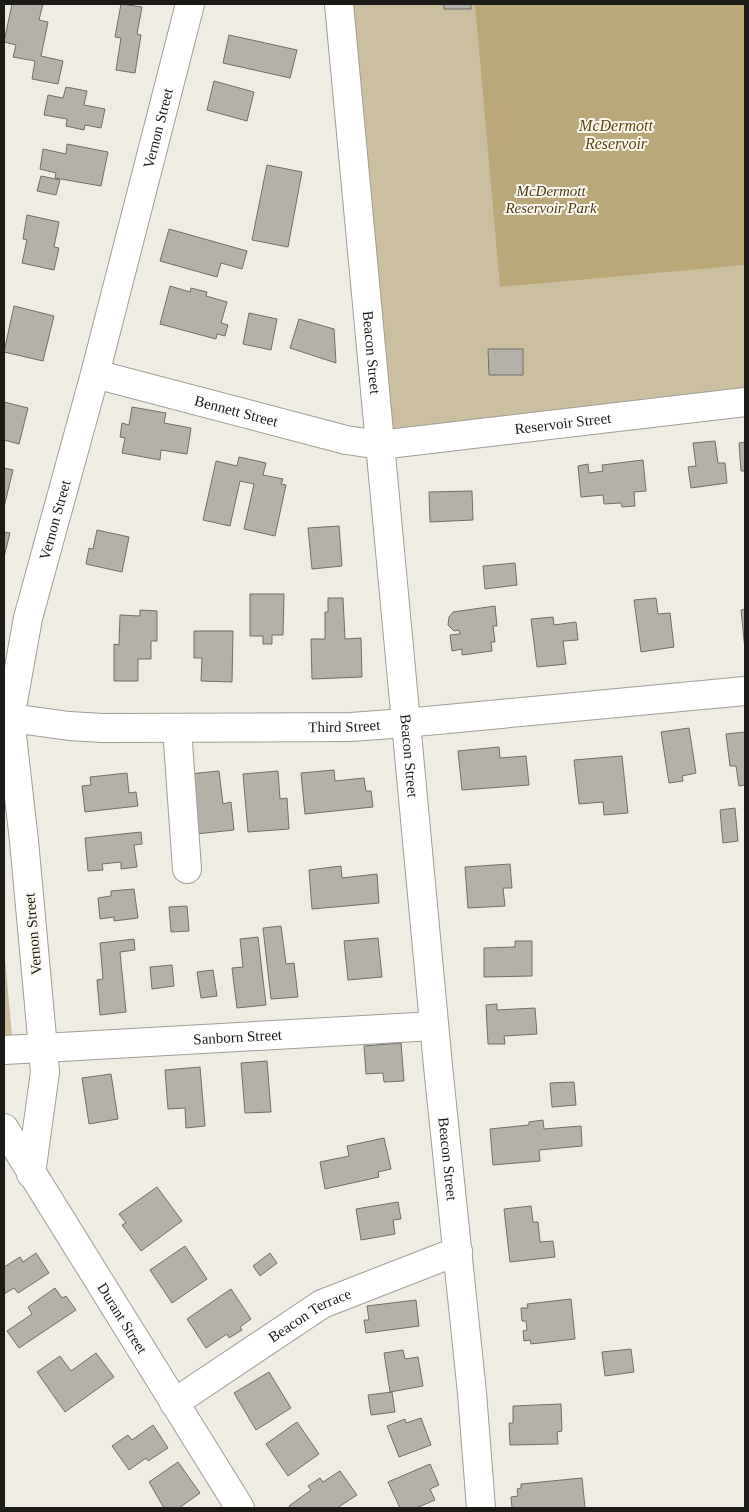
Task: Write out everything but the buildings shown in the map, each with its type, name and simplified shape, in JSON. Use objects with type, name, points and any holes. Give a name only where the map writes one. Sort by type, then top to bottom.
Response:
[{"type":"street","name":"Vernon Street","points":[[31,1174],[45,1072],[24,842],[7,717],[28,618],[95,374],[190,4]]},
{"type":"street","name":"Beacon Street","points":[[332,6],[380,445],[434,1026],[472,1393],[481,1508]]},
{"type":"street","name":"Bennett Street","points":[[95,374],[346,440],[380,445]]},
{"type":"street","name":"Reservoir Street","points":[[380,445],[745,402]]},
{"type":"street","name":"Third Street","points":[[7,717],[69,726],[177,728],[351,727],[745,692]]},
{"type":"street","points":[[177,728],[188,869]]},
{"type":"street","name":"Sanborn Street","points":[[43,1048],[434,1026]]},
{"type":"street","points":[[4,1050],[43,1048]]},
{"type":"street","name":"Durant Street","points":[[4,1128],[240,1508]]},
{"type":"street","name":"Beacon Terrace","points":[[174,1403],[322,1304],[458,1251]]},
{"type":"green space","name":"McDermott Reservoir Park","points":[[337,4],[745,4],[745,402],[380,445]]},
{"type":"green space","points":[[4,947],[14,1059],[4,1044]]},
{"type":"water","name":"McDermott Reservoir","points":[[475,4],[745,4],[745,265],[500,287]]}]
